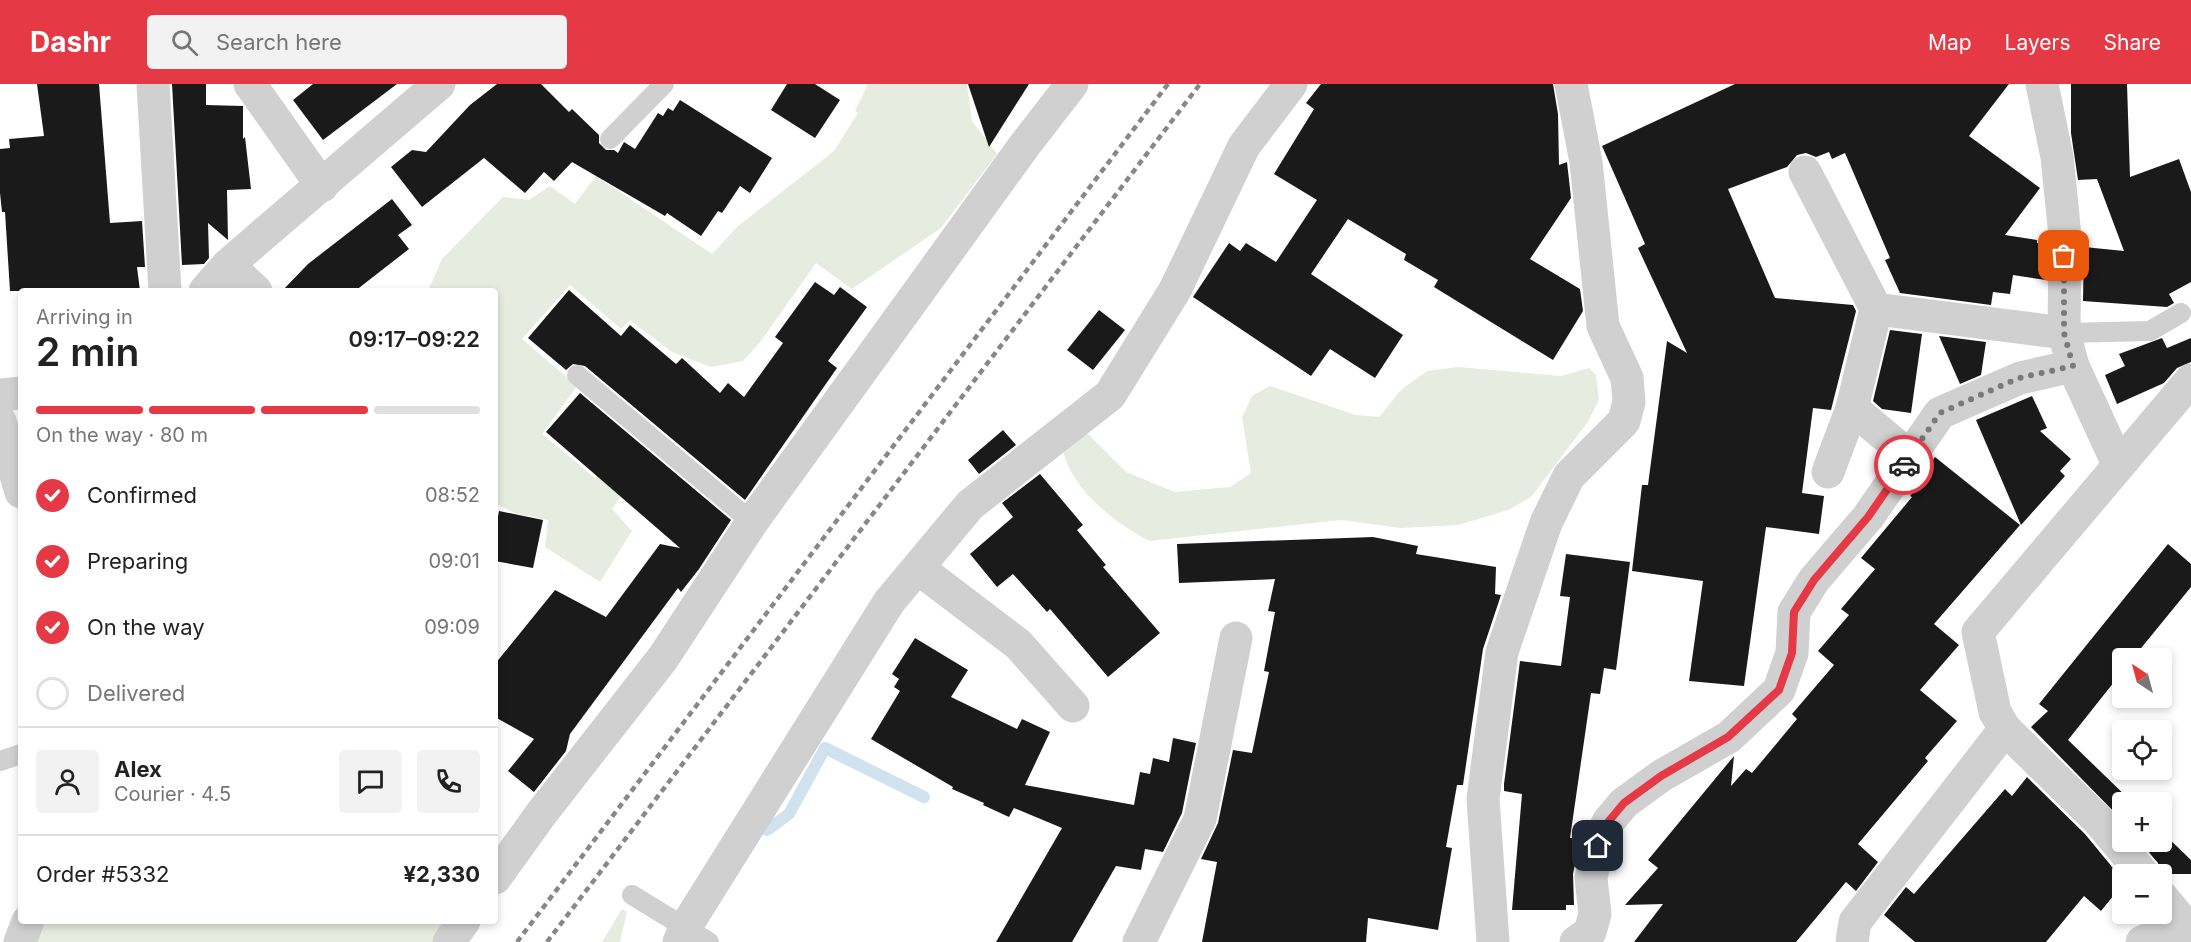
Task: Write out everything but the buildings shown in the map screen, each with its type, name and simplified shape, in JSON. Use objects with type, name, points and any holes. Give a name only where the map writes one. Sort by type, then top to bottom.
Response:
[{"type":"street","points":[[153,84],[165,288]]},
{"type":"street","points":[[250,84],[322,186]]},
{"type":"street","points":[[208,288],[228,265],[440,84]]},
{"type":"street","points":[[498,874],[541,814],[663,658],[752,522],[1072,84]]},
{"type":"street","points":[[691,937],[889,602],[970,505],[1110,395],[1175,290],[1244,146],[1292,84]]},
{"type":"street","points":[[1493,942],[1482,799],[1502,652],[1546,523],[1569,476],[1624,421],[1629,402],[1628,378],[1603,326],[1586,162],[1571,84]]},
{"type":"street","points":[[2042,84],[2057,157],[2065,237],[2064,333],[2073,366],[2118,464]]},
{"type":"street","points":[[1805,172],[1876,309],[1852,408],[1828,472]]},
{"type":"street","points":[[228,265],[253,288]]},
{"type":"street","points":[[1876,309],[2064,333]]},
{"type":"street","points":[[1576,942],[1590,932],[1595,914],[1591,878],[1598,846],[1608,822],[1624,803],[1661,776],[1728,737],[1779,690],[1792,653],[1794,612],[1814,580],[1868,517],[1940,413],[2019,378],[2073,366]]},
{"type":"street","points":[[2135,864],[2099,821],[2005,729],[1995,712],[1978,632],[2191,380]]},
{"type":"street","points":[[0,395],[18,393]]},
{"type":"street","points":[[1852,408],[1910,456]]},
{"type":"street","points":[[0,421],[18,482]]},
{"type":"street","points":[[918,568],[1018,644],[1073,706]]},
{"type":"street","points":[[1139,942],[1200,819],[1236,638]]},
{"type":"street","points":[[1852,942],[1855,922],[2005,729]]},
{"type":"street","points":[[2172,909],[2191,933]]},
{"type":"street","points":[[20,942],[27,924]]},
{"type":"street","points":[[449,942],[462,924]]},
{"type":"street","points":[[2142,942],[2163,934],[2191,933]]},
{"type":"lane","points":[[610,139],[664,84]]},
{"type":"lane","points":[[2064,333],[2150,331],[2181,313]]},
{"type":"lane","points":[[577,375],[752,522]]},
{"type":"lane","points":[[0,761],[18,755]]},
{"type":"lane","points":[[632,895],[691,937]]},
{"type":"shaded area","points":[[868,84],[967,84],[972,121],[997,154],[941,228],[852,289],[816,263],[761,341],[743,361],[711,367],[672,352],[630,320],[621,329],[570,285],[522,339],[577,386],[542,434],[595,478],[606,469],[620,498],[612,509],[632,531],[600,582],[545,547],[548,520],[514,513],[498,505],[498,288],[429,288],[442,259],[503,197],[529,200],[550,186],[575,204],[596,176],[712,254],[737,227],[834,151],[858,113],[855,111]]},
{"type":"shaded area","points":[[1458,367],[1561,376],[1589,368],[1596,375],[1599,400],[1587,423],[1531,497],[1508,510],[1458,525],[1401,528],[1341,520],[1150,541],[1123,525],[1096,504],[1075,478],[1063,450],[1087,433],[1126,472],[1175,492],[1230,487],[1251,473],[1242,417],[1252,396],[1270,386],[1356,415],[1379,417],[1402,389],[1427,371]]},
{"type":"shaded area","points":[[622,909],[627,912],[620,942],[602,942]]},
{"type":"shaded area","points":[[39,924],[452,924],[458,942],[33,942]]},
{"type":"waterway","points":[[767,830],[789,814],[825,748],[924,797]]},
{"type":"railway","points":[[517,942],[1168,84]]},
{"type":"railway","points":[[547,942],[1200,84]]},
{"type":"way so far","points":[[1904,465],[1940,413],[2019,378],[2073,366],[2064,333],[2064,256]]},
{"type":"route","points":[[1598,846],[1608,822],[1624,803],[1661,776],[1728,737],[1779,690],[1792,653],[1794,612],[1814,580],[1868,517],[1904,465]]}]
